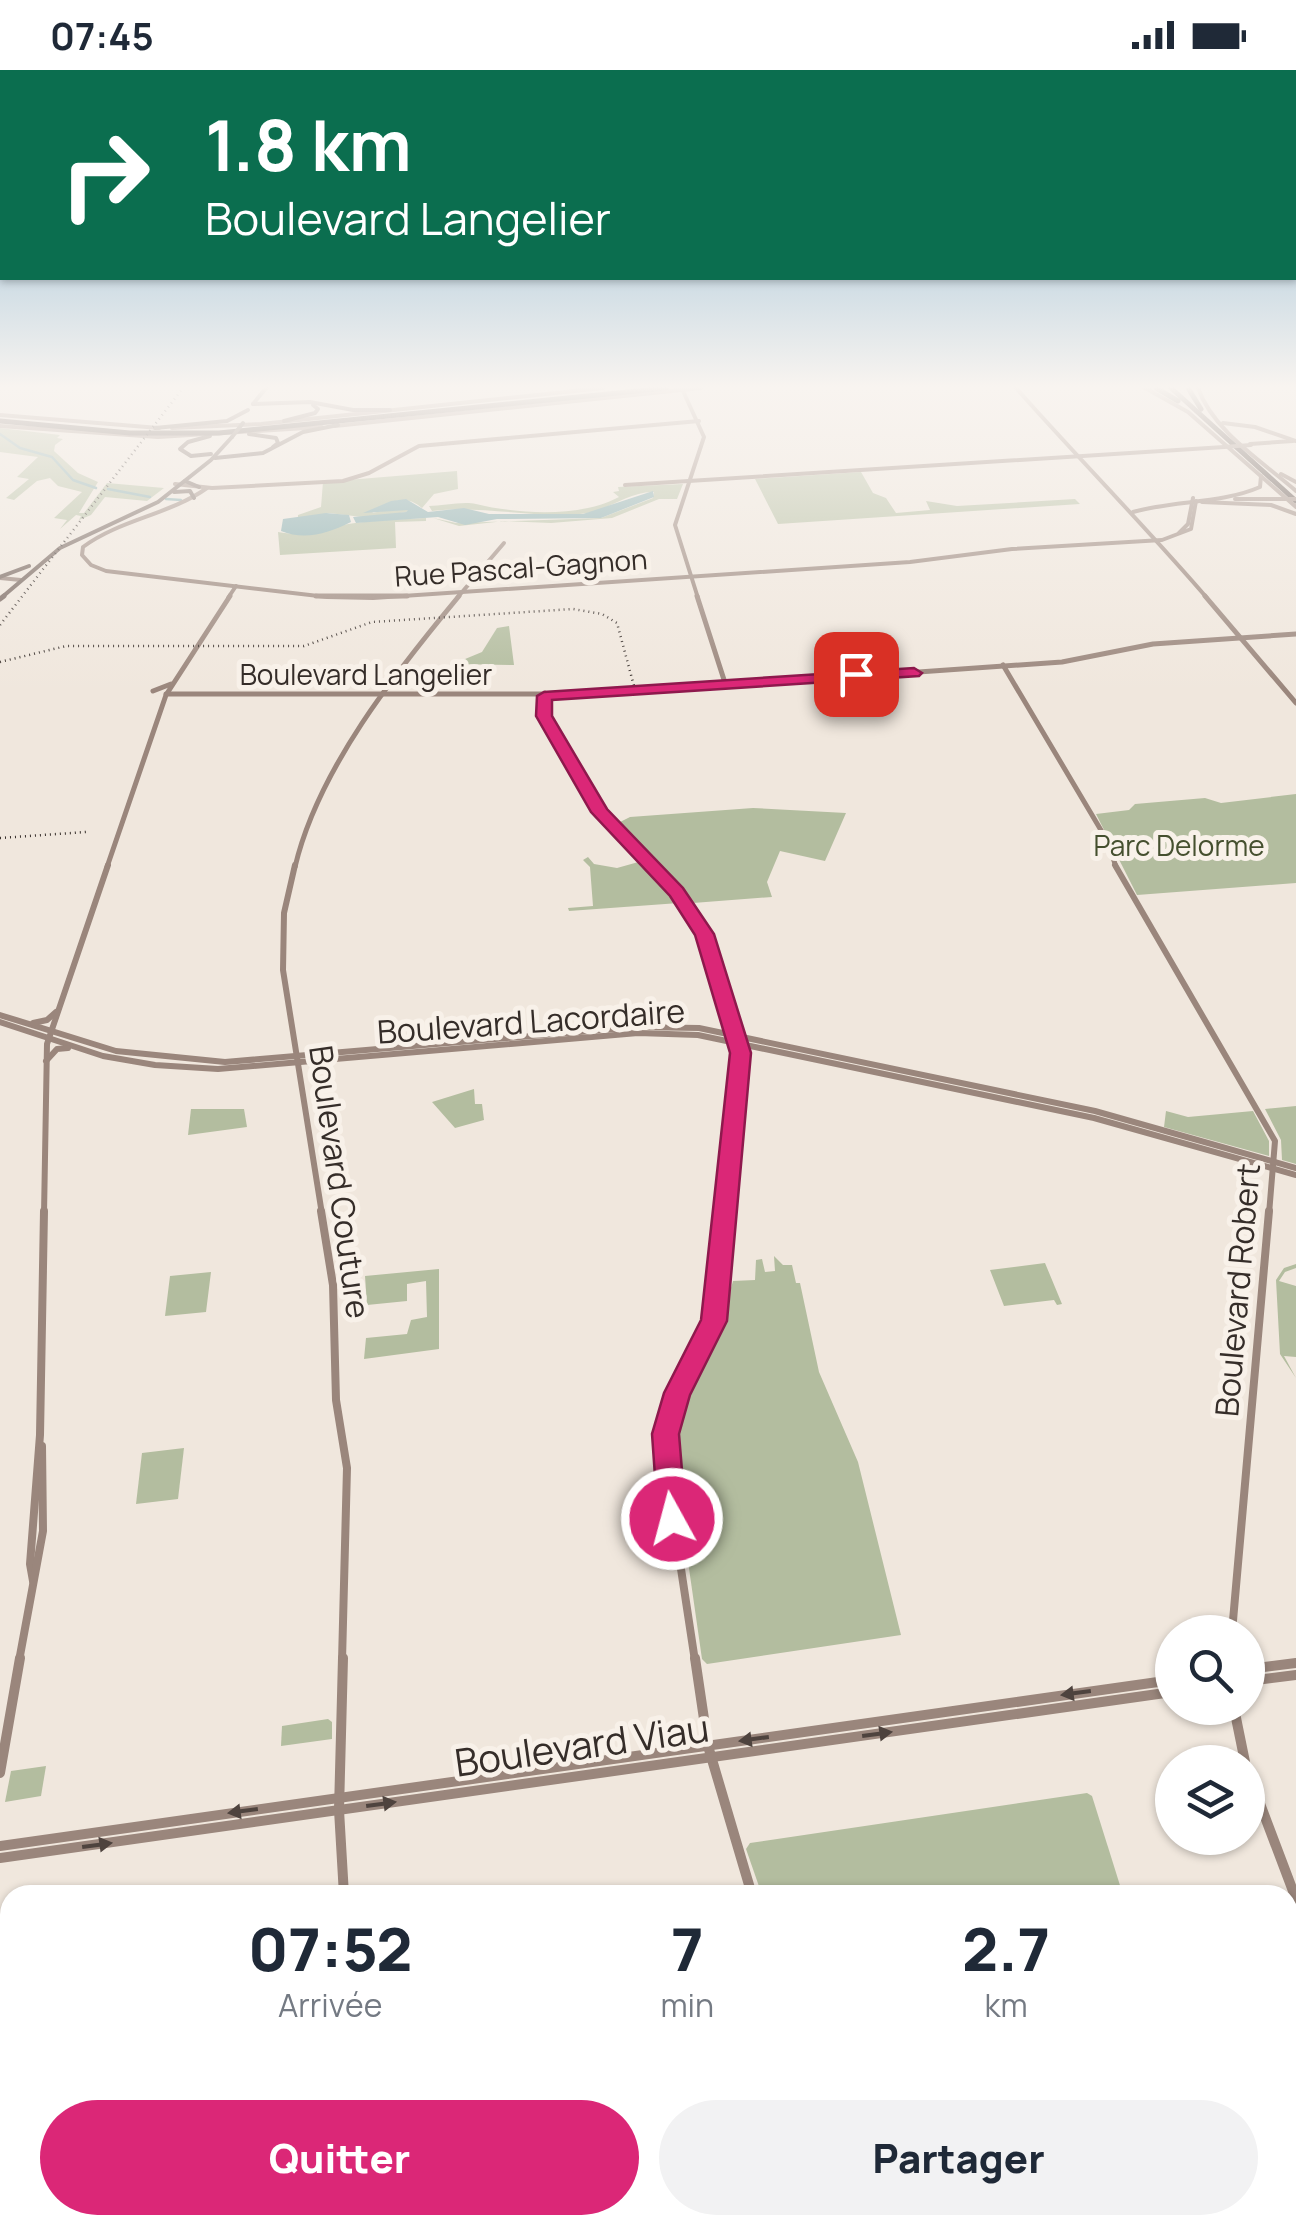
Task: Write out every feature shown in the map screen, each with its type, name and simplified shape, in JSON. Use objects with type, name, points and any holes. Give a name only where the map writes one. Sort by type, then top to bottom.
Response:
[{"type":"main road","points":[[0,578],[172,489]]},
{"type":"main road","points":[[0,596],[60,548],[138,513],[173,489]]},
{"type":"main road","points":[[165,496],[190,491],[194,498]]},
{"type":"main road","points":[[18,580],[28,566]]},
{"type":"street","points":[[194,498],[202,489]]},
{"type":"street","points":[[685,489],[675,520],[725,684]]},
{"type":"street","points":[[1110,489],[1296,703]]},
{"type":"street","points":[[1133,512],[1256,489]]},
{"type":"street","name":"Rue Pascal-Gagnon","points":[[194,498],[178,507],[133,519],[88,542],[81,551],[91,566],[103,570],[354,598],[693,577],[1156,539],[1186,533],[1202,506],[1215,499]]},
{"type":"street","points":[[1215,499],[1275,506],[1296,514]]},
{"type":"street","points":[[1193,500],[1296,499]]},
{"type":"street","points":[[1193,500],[1195,516]]},
{"type":"street","points":[[1156,539],[1186,527],[1193,500]]},
{"type":"street","name":"Boulevard Couture","points":[[343,1885],[339,1797],[347,1468],[336,1400],[335,1304],[282,963],[286,896],[324,788],[438,616],[504,543]]},
{"type":"street","points":[[0,578],[18,580]]},
{"type":"street","points":[[223,585],[230,596]]},
{"type":"street","points":[[0,1773],[33,1581],[30,1564],[40,1435],[46,1062],[50,1035],[167,692],[236,586]]},
{"type":"street","points":[[230,596],[248,588]]},
{"type":"street","name":"Boulevard Langelier","points":[[167,692],[545,695],[1076,661],[1153,644],[1295,632]]},
{"type":"street","name":"Boulevard Langelier","points":[[1241,637],[1295,632]]},
{"type":"street","name":"Boulevard Robert","points":[[1004,666],[1108,842],[1118,874],[1273,1134],[1274,1166],[1234,1615]]},
{"type":"street","points":[[162,706],[160,697],[152,692],[172,684]]},
{"type":"street","points":[[172,684],[184,693]]},
{"type":"street","points":[[162,706],[171,697],[184,693]]},
{"type":"street","points":[[545,695],[544,716],[600,812],[676,892],[698,923],[715,958],[741,1063],[714,1321],[677,1393],[664,1445],[667,1491],[708,1746],[749,1885]]},
{"type":"street","points":[[26,1022],[47,1020],[60,1006]]},
{"type":"street","name":"Boulevard Lacordaire","points":[[0,1018],[26,1022],[79,1049],[178,1067],[239,1069],[638,1033],[736,1038],[1094,1118],[1296,1172]]},
{"type":"street","name":"Boulevard Lacordaire","points":[[0,1018],[50,1035],[156,1058],[297,1061]]},
{"type":"street","points":[[46,1062],[61,1048],[79,1049]]},
{"type":"street","points":[[1265,1667],[1296,1663]]},
{"type":"street","points":[[1265,1679],[1296,1675]]},
{"type":"street","name":"Boulevard Viau","points":[[0,1846],[1155,1682]]},
{"type":"street","name":"Boulevard Viau","points":[[0,1858],[1155,1694]]},
{"type":"street","points":[[1265,1817],[1291,1885]]},
{"type":"green space","points":[[17,489],[27,489],[14,500],[6,498]]},
{"type":"green space","points":[[70,489],[94,489],[79,513],[84,513],[102,489],[163,489],[147,501],[105,497],[91,515],[79,520],[81,516],[76,515],[60,529],[67,520],[54,518],[82,492]]},
{"type":"green space","points":[[322,489],[458,489],[434,494],[422,508],[403,500],[372,513],[402,507],[409,510],[406,512],[370,518],[329,513],[298,520],[298,515],[321,507]]},
{"type":"green space","points":[[619,489],[681,489],[677,499],[659,499],[612,518],[551,523],[509,521],[601,518],[653,498],[654,492],[580,514],[432,511],[429,506],[471,503],[529,512],[567,511],[603,504],[619,497],[613,492]]},
{"type":"green space","points":[[760,489],[871,489],[886,498],[896,513],[930,510],[926,501],[957,506],[1075,499],[1080,504],[778,524]]},
{"type":"green space","points":[[426,518],[395,522],[396,548],[280,555],[278,532],[308,533],[355,523]]},
{"type":"green space","points":[[433,518],[456,523],[501,521],[459,526]]},
{"type":"green space","points":[[509,626],[514,665],[453,664],[482,652],[497,628]]},
{"type":"green space","name":"Parc Delorme","points":[[1296,794],[1296,883],[1137,895],[1096,814],[1129,810],[1135,804],[1205,798],[1221,803]]},
{"type":"green space","points":[[753,808],[846,813],[825,861],[780,851],[767,882],[772,897],[693,903],[616,824],[630,817]]},
{"type":"green space","points":[[588,857],[594,864],[617,868],[642,861],[679,903],[569,911],[568,908],[593,906],[590,867],[583,860]]},
{"type":"green space","points":[[474,1089],[475,1104],[482,1104],[484,1120],[455,1128],[432,1102]]},
{"type":"green space","points":[[1296,1106],[1296,1164],[1282,1160],[1281,1140],[1265,1109]]},
{"type":"green space","points":[[191,1109],[244,1109],[247,1127],[188,1135]]},
{"type":"green space","points":[[1166,1111],[1188,1117],[1253,1111],[1269,1141],[1269,1156],[1164,1127]]},
{"type":"green space","points":[[774,1256],[783,1265],[792,1265],[796,1283],[800,1283],[819,1372],[858,1462],[901,1635],[707,1664],[702,1659],[672,1450],[679,1411],[719,1330],[733,1281],[755,1280],[756,1260],[762,1259],[765,1272],[775,1271]]},
{"type":"green space","points":[[1045,1263],[1062,1304],[1057,1305],[1054,1300],[1004,1306],[990,1270]]},
{"type":"green space","points":[[1296,1264],[1279,1281],[1296,1286],[1296,1357],[1284,1356],[1296,1378],[1280,1354],[1276,1280],[1284,1268]]},
{"type":"green space","points":[[439,1269],[439,1349],[364,1359],[366,1338],[407,1334],[411,1320],[427,1317],[426,1281],[407,1284],[407,1301],[367,1305],[365,1276]]},
{"type":"green space","points":[[211,1272],[206,1312],[165,1316],[170,1276]]},
{"type":"green space","points":[[184,1448],[178,1499],[136,1504],[142,1453]]},
{"type":"green space","points":[[328,1719],[332,1722],[332,1739],[281,1746],[282,1726]]},
{"type":"green space","points":[[46,1766],[41,1796],[5,1802],[11,1771]]},
{"type":"green space","points":[[1087,1793],[1092,1796],[1120,1885],[759,1885],[746,1849],[750,1843]]},
{"type":"water","points":[[653,491],[654,497],[601,518],[497,519],[465,525],[438,517],[356,523],[353,517],[406,512],[363,513],[406,499],[428,512],[464,508],[489,514],[583,514]]},
{"type":"water","points":[[326,513],[349,515],[351,522],[317,534],[281,531],[283,519]]},
{"type":"waterway","points":[[108,489],[150,497]]},
{"type":"waterway","points":[[166,499],[181,500]]},
{"type":"railway","points":[[0,625],[105,489]]},
{"type":"railway","points":[[0,662],[66,646],[304,646],[372,622],[573,609],[602,614],[617,623],[634,686]]},
{"type":"railway","points":[[0,838],[86,832]]},
{"type":"route","points":[[672,1519],[664,1457],[666,1434],[677,1393],[714,1321],[740,1053],[705,934],[676,892],[600,812],[544,716],[544,696],[914,673],[912,670],[856,674]]}]
